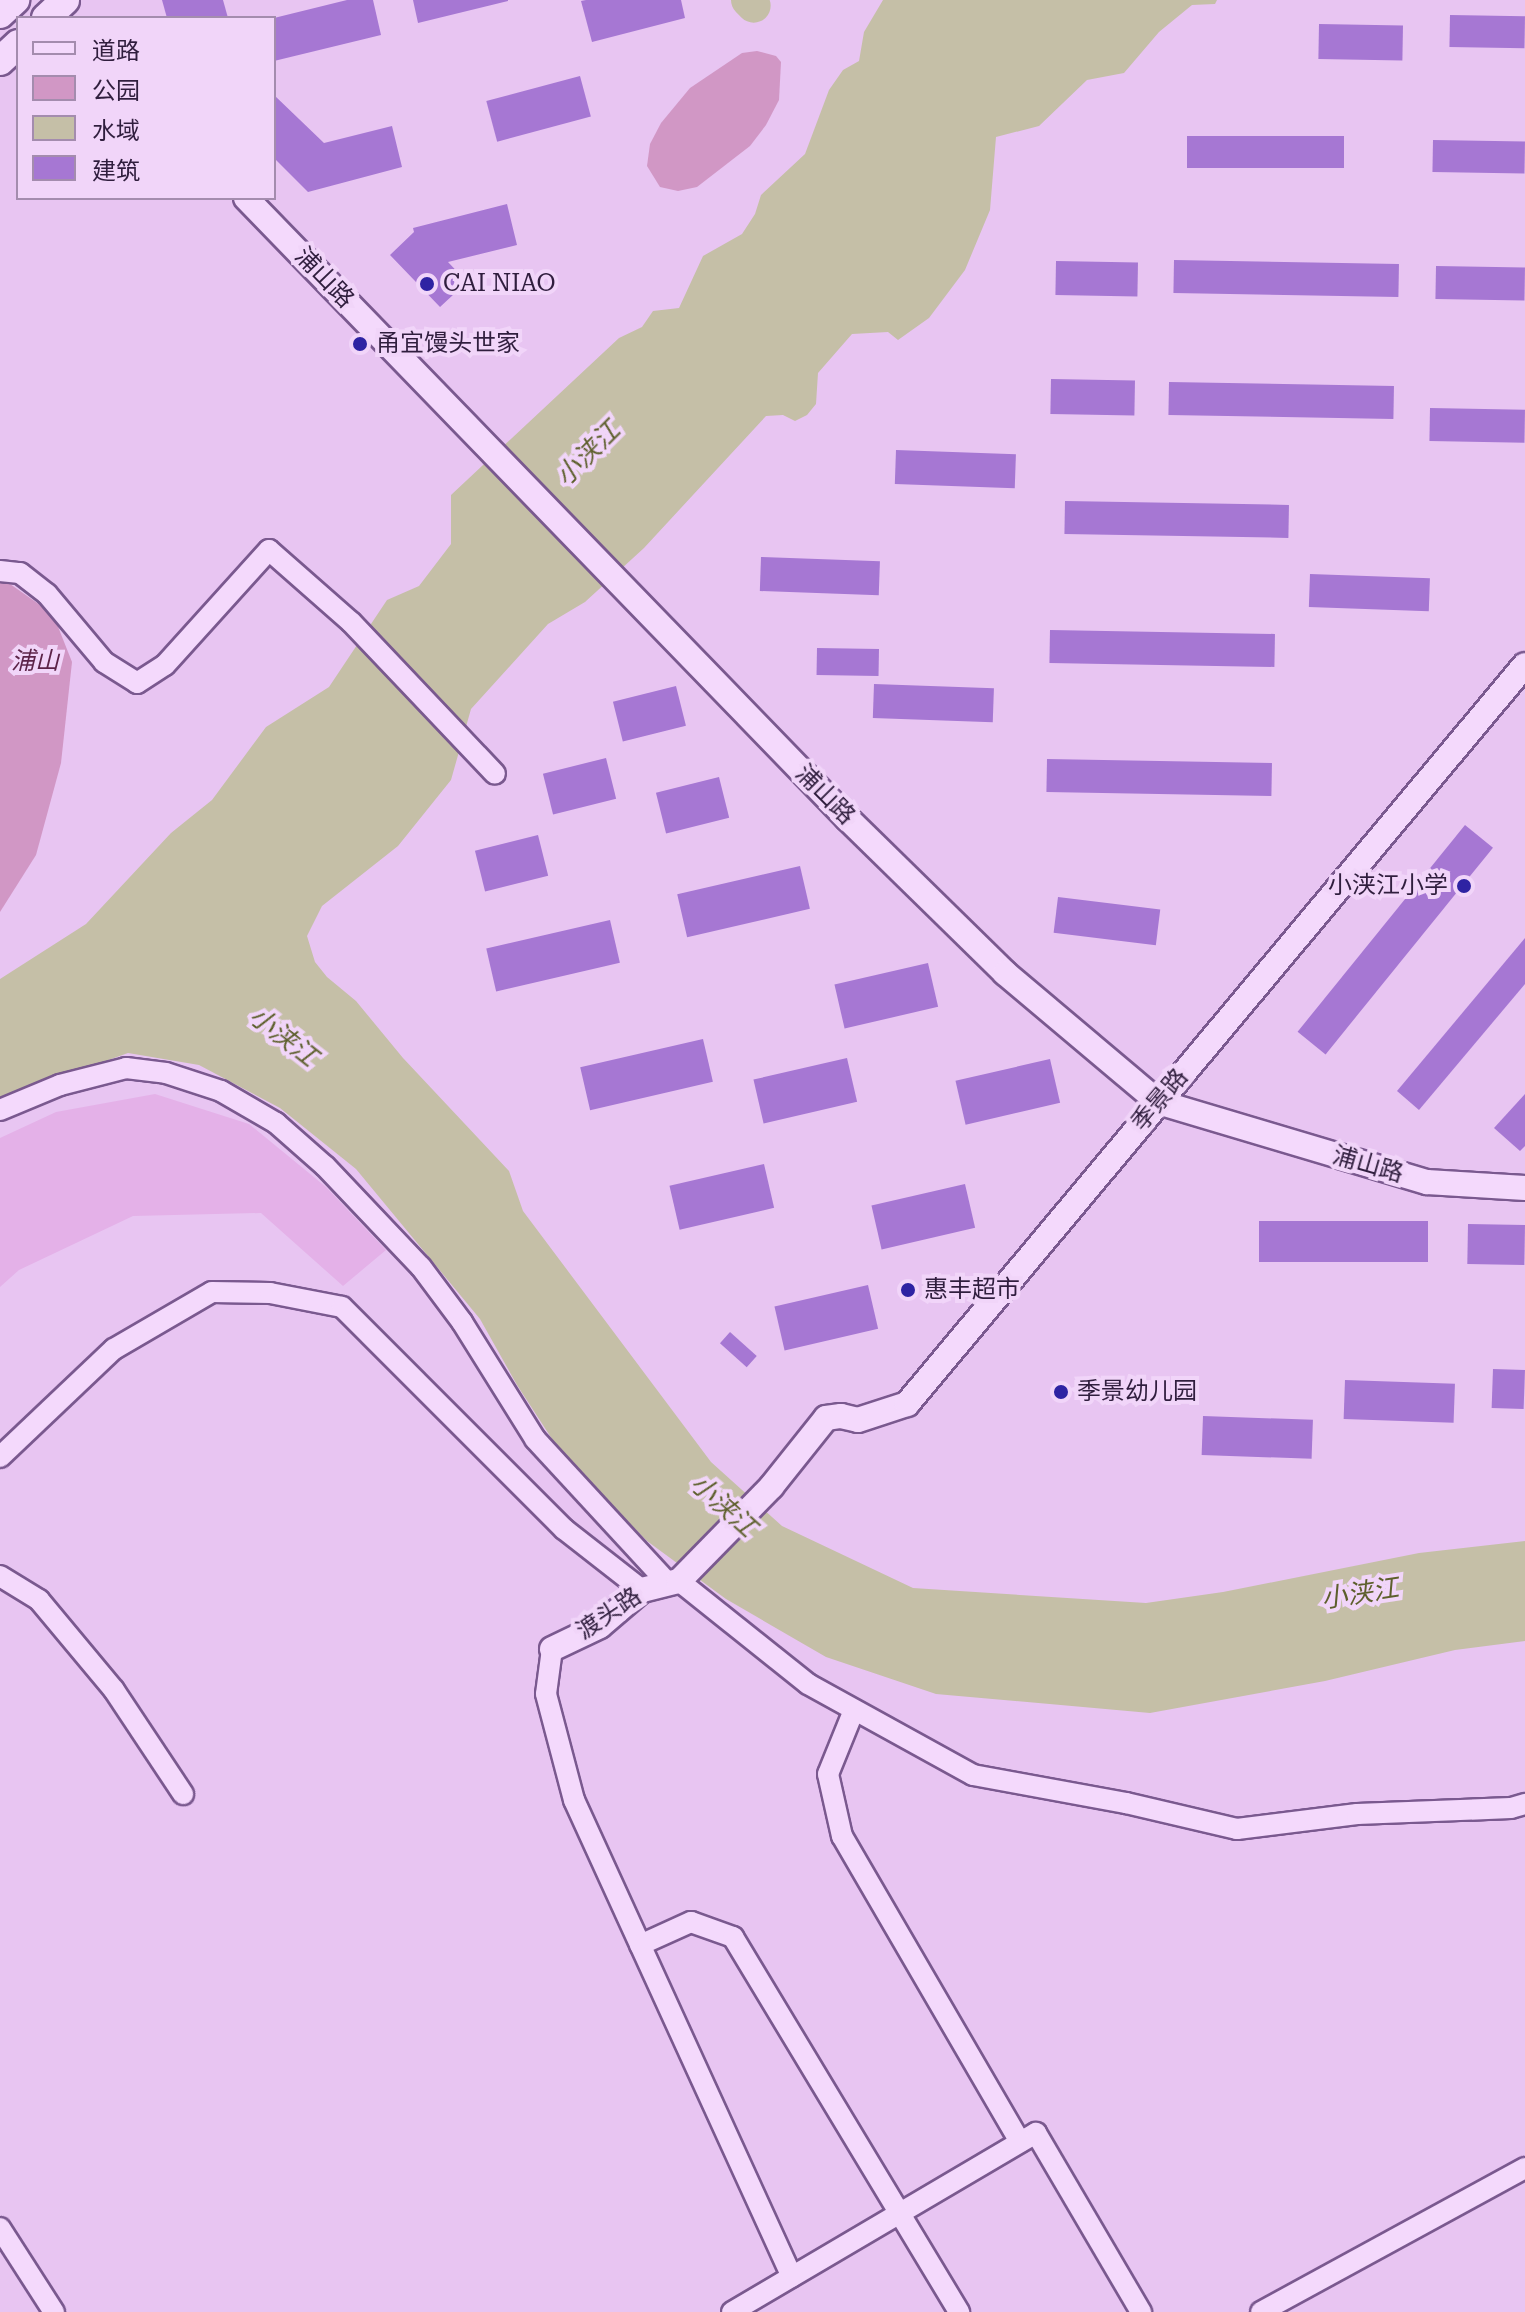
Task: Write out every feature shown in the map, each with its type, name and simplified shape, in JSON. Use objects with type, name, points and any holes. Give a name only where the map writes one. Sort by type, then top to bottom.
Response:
[{"type":"main road","points":[[0,14],[15,0]]},
{"type":"main road","points":[[0,61],[16,46]]},
{"type":"street","name":"浦山路","points":[[248,200],[666,632],[1005,973],[1158,1102],[1427,1182],[1525,1188]]},
{"type":"street","points":[[0,571],[20,573],[47,594],[104,662],[137,683],[165,665],[269,550],[351,622],[495,774]]},
{"type":"street","name":"季景路","points":[[674,1582],[771,1487],[826,1418],[841,1416],[858,1420],[907,1404],[1525,665]]},
{"type":"street","points":[[0,1110],[60,1085],[126,1068],[166,1073],[221,1091],[276,1123],[325,1166],[421,1267],[462,1322],[535,1439],[674,1582],[808,1684],[973,1775],[1126,1803],[1237,1829],[1357,1814],[1511,1808],[1525,1804]]},
{"type":"street","points":[[0,1457],[114,1349],[212,1292],[270,1293],[342,1307],[564,1529],[642,1590]]},
{"type":"street","points":[[0,1576],[39,1600],[114,1690],[183,1794]]},
{"type":"street","name":"渡头路","points":[[552,1649],[600,1626],[642,1590],[674,1582]]},
{"type":"street","points":[[552,1649],[546,1694],[574,1800],[792,2277]]},
{"type":"street","points":[[854,1710],[828,1774],[842,1836],[1020,2142]]},
{"type":"street","points":[[640,1945],[691,1922],[733,1937],[959,2312]]},
{"type":"street","points":[[732,2312],[755,2306],[792,2277],[1036,2133],[1141,2312]]},
{"type":"street","points":[[1261,2312],[1525,2168]]},
{"type":"street","points":[[0,2228],[51,2311]]},
{"type":"shaded area","points":[[155,1094],[249,1124],[326,1187],[386,1250],[343,1286],[261,1213],[133,1216],[19,1270],[0,1287],[0,1138],[56,1112]]},
{"type":"green space","points":[[757,51],[776,56],[781,62],[779,100],[766,125],[750,146],[697,187],[678,191],[660,187],[647,166],[650,144],[661,123],[690,88],[742,53]]},
{"type":"green space","name":"浦山","points":[[0,577],[53,614],[72,662],[61,763],[36,855],[0,912]]},
{"type":"water","name":"小浃江","points":[[883,0],[1217,0],[1215,4],[1192,5],[1159,32],[1124,73],[1087,80],[1039,126],[996,137],[990,210],[965,270],[929,318],[898,340],[888,332],[852,334],[818,373],[816,404],[807,415],[795,421],[783,415],[766,416],[644,548],[585,602],[548,624],[471,709],[451,780],[398,846],[322,906],[307,936],[315,962],[327,977],[356,1001],[403,1058],[509,1171],[523,1211],[711,1462],[782,1526],[913,1588],[1146,1603],[1223,1592],[1419,1553],[1525,1541],[1525,1641],[1455,1650],[1325,1681],[1150,1713],[936,1694],[826,1657],[726,1599],[647,1541],[565,1459],[517,1385],[480,1319],[356,1169],[280,1108],[199,1065],[128,1053],[0,1099],[0,979],[86,924],[171,833],[212,800],[266,727],[329,687],[387,600],[419,586],[451,544],[451,495],[619,338],[642,327],[653,311],[679,308],[703,256],[742,234],[755,214],[761,195],[805,154],[829,90],[843,70],[859,61],[864,32]]},
{"type":"building","points":[[162,0],[223,0],[227,16],[166,16]]},
{"type":"building","points":[[347,0],[373,0],[381,35],[276,61],[276,18]]},
{"type":"building","points":[[413,0],[508,0],[508,1],[418,23]]},
{"type":"building","points":[[681,0],[685,18],[592,42],[581,1]]},
{"type":"building","points":[[1450,15],[1525,16],[1524,48],[1449,47]]},
{"type":"building","points":[[1319,24],[1403,25],[1402,60],[1318,59]]},
{"type":"building","points":[[580,76],[591,117],[497,142],[486,101]]},
{"type":"building","points":[[276,97],[324,143],[392,126],[402,167],[308,192],[276,160]]},
{"type":"building","points":[[1187,136],[1344,136],[1344,168],[1187,168]]},
{"type":"building","points":[[1433,140],[1525,142],[1524,174],[1432,172]]},
{"type":"building","points":[[507,204],[517,245],[448,262],[467,282],[440,307],[390,255],[414,232],[413,228]]},
{"type":"building","points":[[1174,260],[1399,264],[1398,297],[1173,293]]},
{"type":"building","points":[[1056,261],[1138,262],[1137,296],[1055,295]]},
{"type":"building","points":[[1436,266],[1525,268],[1524,301],[1435,299]]},
{"type":"building","points":[[1051,379],[1135,380],[1134,415],[1050,414]]},
{"type":"building","points":[[1169,382],[1394,386],[1393,419],[1168,415]]},
{"type":"building","points":[[1430,408],[1525,410],[1524,443],[1429,441]]},
{"type":"building","points":[[896,450],[1016,454],[1015,488],[895,484]]},
{"type":"building","points":[[1065,501],[1289,505],[1288,538],[1064,534]]},
{"type":"building","points":[[761,557],[880,561],[879,595],[760,591]]},
{"type":"building","points":[[1310,574],[1430,578],[1429,611],[1309,607]]},
{"type":"building","points":[[1050,630],[1275,634],[1274,667],[1049,663]]},
{"type":"building","points":[[817,648],[879,649],[879,676],[817,675]]},
{"type":"building","points":[[874,684],[994,688],[993,722],[873,718]]},
{"type":"building","points":[[676,686],[686,726],[623,742],[613,702]]},
{"type":"building","points":[[606,758],[616,799],[553,814],[543,774]]},
{"type":"building","points":[[1047,759],[1272,763],[1271,796],[1046,792]]},
{"type":"building","points":[[719,777],[729,818],[666,833],[656,793]]},
{"type":"building","points":[[1465,825],[1493,848],[1326,1054],[1298,1032]]},
{"type":"building","points":[[538,835],[548,876],[485,891],[475,851]]},
{"type":"building","points":[[800,866],[810,909],[687,937],[677,894]]},
{"type":"building","points":[[1058,897],[1160,910],[1156,945],[1054,933]]},
{"type":"building","points":[[610,920],[620,963],[496,991],[486,949]]},
{"type":"building","points":[[1525,938],[1525,984],[1419,1110],[1397,1091]]},
{"type":"building","points":[[928,963],[938,1007],[845,1028],[834,985]]},
{"type":"building","points":[[703,1039],[713,1082],[590,1110],[580,1067]]},
{"type":"building","points":[[847,1058],[857,1102],[764,1123],[753,1080]]},
{"type":"building","points":[[1050,1059],[1060,1103],[966,1125],[955,1081]]},
{"type":"building","points":[[1525,1094],[1525,1146],[1520,1151],[1494,1128]]},
{"type":"building","points":[[764,1164],[774,1208],[680,1230],[669,1186]]},
{"type":"building","points":[[965,1184],[975,1228],[882,1249],[871,1206]]},
{"type":"building","points":[[1259,1221],[1428,1221],[1428,1262],[1259,1262]]},
{"type":"building","points":[[1468,1224],[1525,1225],[1524,1265],[1467,1264]]},
{"type":"building","points":[[868,1285],[878,1329],[785,1350],[774,1307]]},
{"type":"building","points":[[730,1332],[757,1356],[747,1367],[720,1343]]},
{"type":"building","points":[[1493,1369],[1525,1370],[1524,1409],[1492,1408]]},
{"type":"building","points":[[1345,1380],[1455,1384],[1454,1423],[1344,1419]]},
{"type":"building","points":[[1203,1416],[1313,1420],[1312,1459],[1202,1455]]},
{"type":"waterway","points":[[748,0],[754,6]]},
{"type":"place","name":"CAI NIAO","points":[[427,284]]},
{"type":"place","name":"甬宜馒头世家","points":[[360,344]]},
{"type":"place","name":"小浃江小学","points":[[1464,886]]},
{"type":"place","name":"惠丰超市","points":[[908,1290]]},
{"type":"place","name":"季景幼儿园","points":[[1061,1392]]}]
